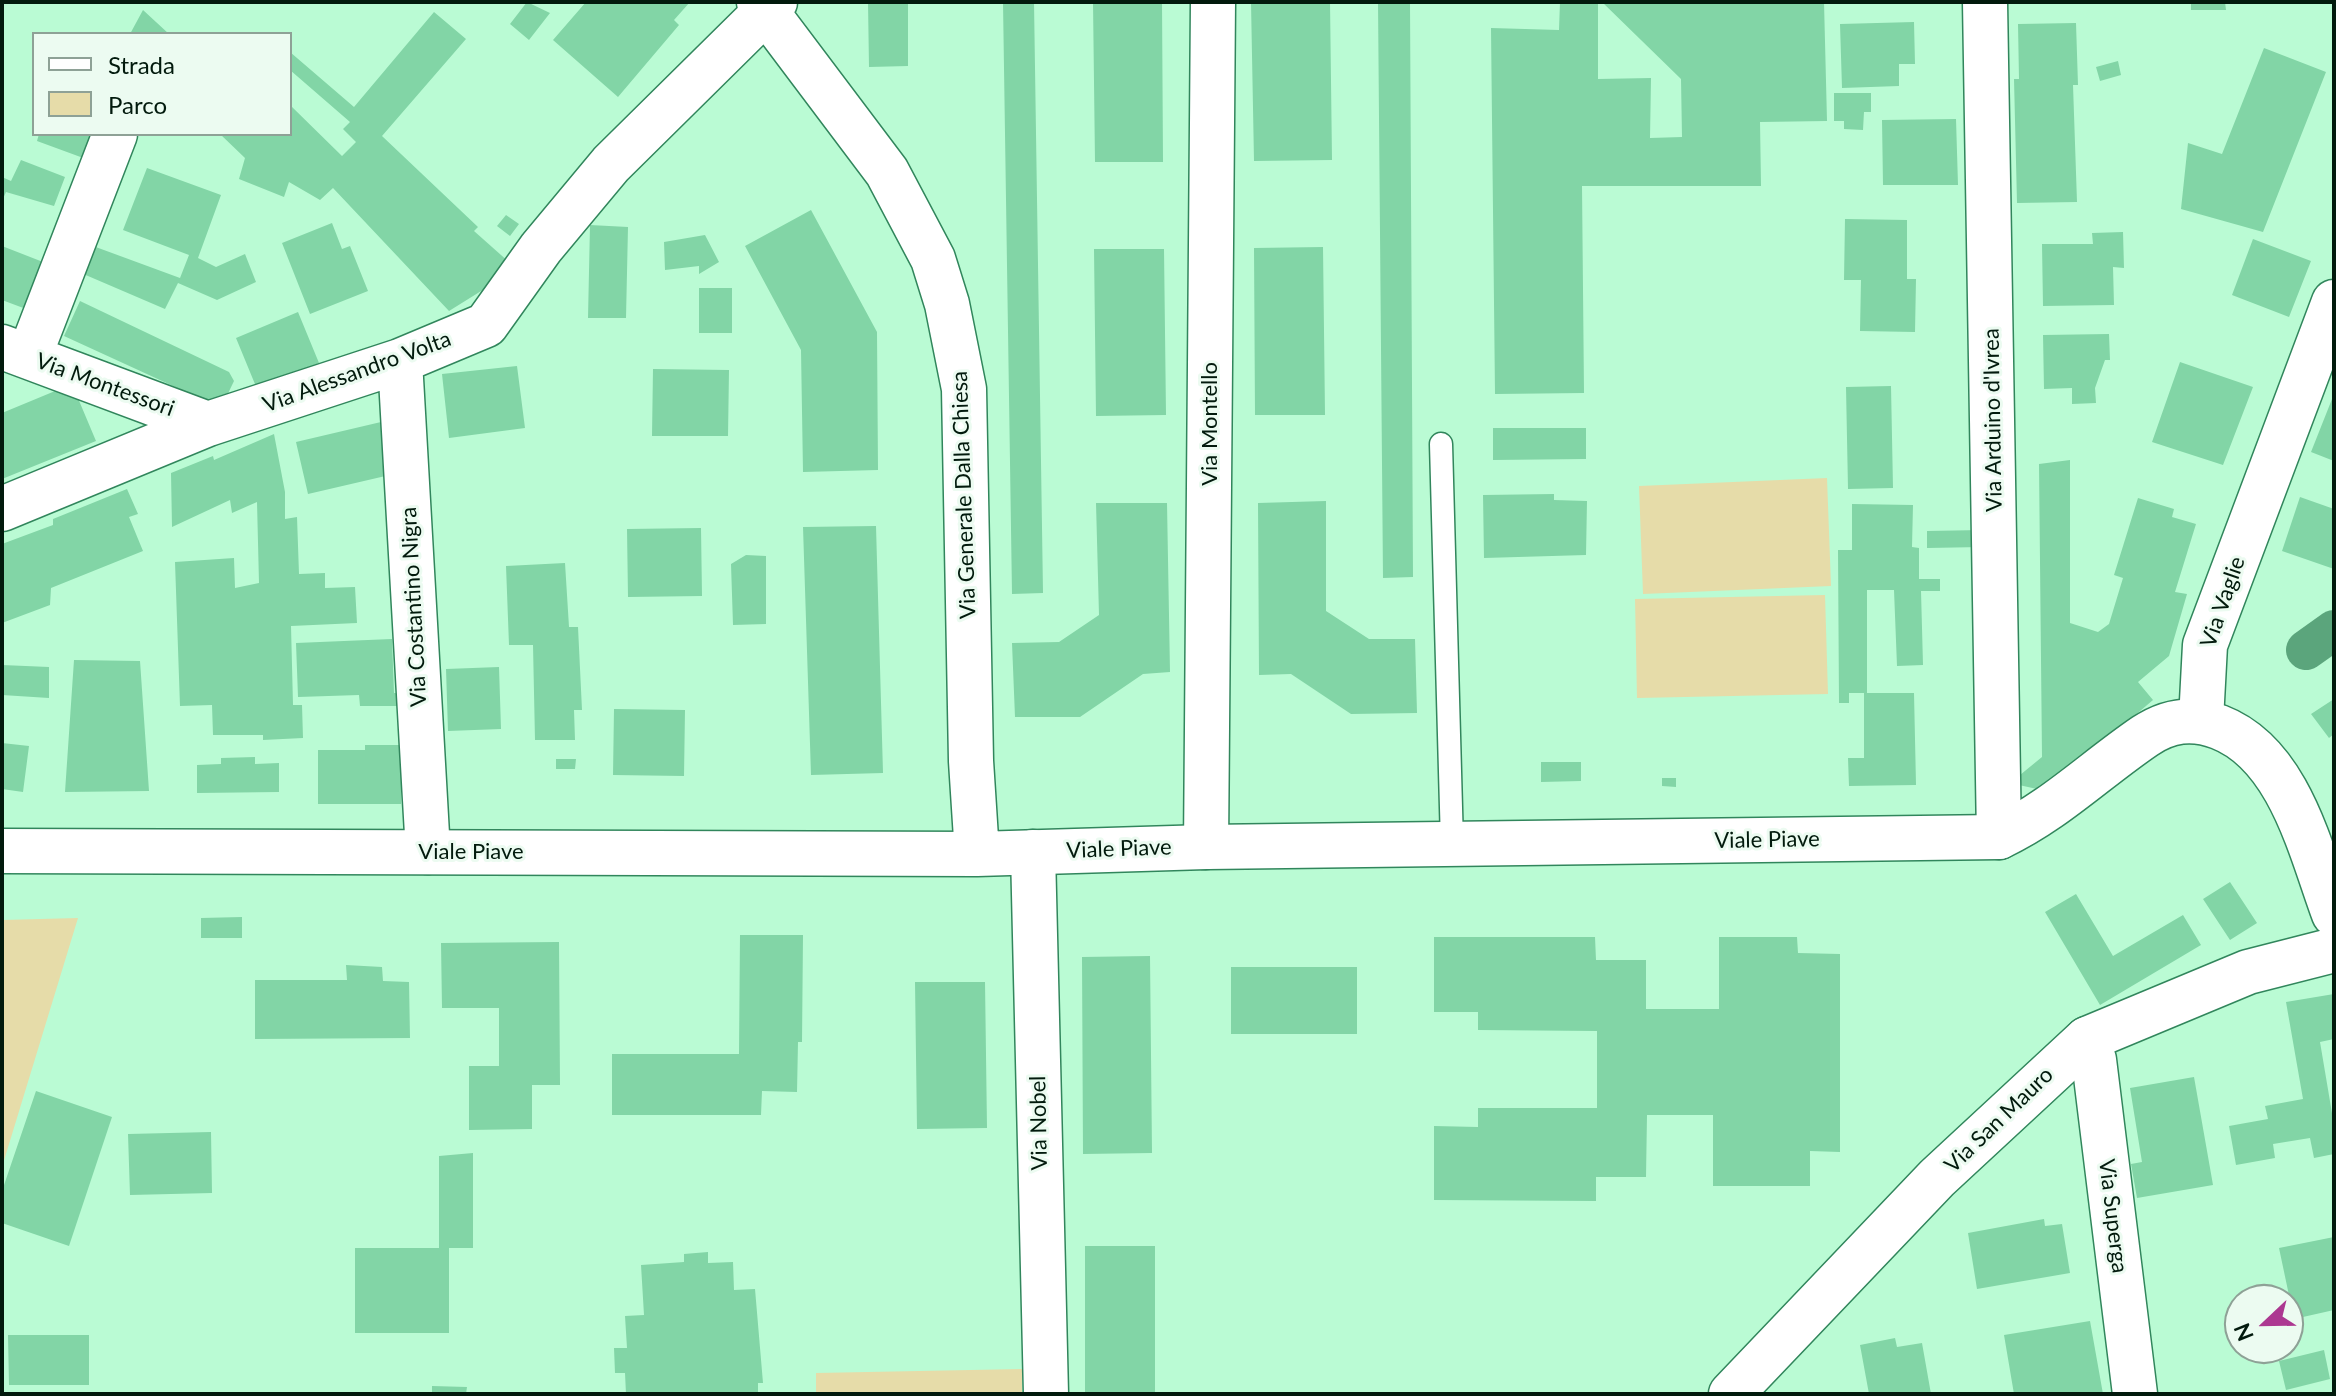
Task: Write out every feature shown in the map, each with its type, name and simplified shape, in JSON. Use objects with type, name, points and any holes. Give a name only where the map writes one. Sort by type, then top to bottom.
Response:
[{"type":"street","name":"Via Montello","points":[[1206,847],[1213,2]]},
{"type":"street","name":"Via Arduino d'Ivrea","points":[[1985,2],[1999,837]]},
{"type":"street","name":"Via Alessandro Volta","points":[[2,509],[208,424],[400,361],[486,325],[541,248],[611,164],[767,4]]},
{"type":"street","name":"Via Generale Dalla Chiesa","points":[[767,4],[887,172],[933,259],[947,304],[964,389],[971,761],[977,854]]},
{"type":"street","points":[[15,352],[114,136]]},
{"type":"street","name":"Via Vaglie","points":[[2201,720],[2205,645],[2334,302]]},
{"type":"street","name":"Via Montessori","points":[[15,352],[208,424]]},
{"type":"street","name":"Via Costantino Nigra","points":[[400,361],[428,852]]},
{"type":"street","name":"Viale Piave","points":[[2,851],[977,854],[1206,847],[1999,837],[2033,821],[2147,735],[2178,721],[2201,720]]},
{"type":"street","points":[[2201,720],[2241,735],[2266,762],[2288,796],[2334,914]]},
{"type":"street","name":"Via Nobel","points":[[1033,852],[1046,1394]]},
{"type":"street","name":"Via San Mauro","points":[[1731,1394],[1937,1178],[2087,1039],[2248,972],[2334,950]]},
{"type":"street","name":"Via Superga","points":[[2087,1039],[2094,1060],[2135,1394]]},
{"type":"lane","points":[[1441,444],[1452,844]]},
{"type":"green space","points":[[1827,478],[1831,586],[1643,594],[1639,486]]},
{"type":"green space","points":[[1825,595],[1828,694],[1637,698],[1635,599]]},
{"type":"green space","points":[[78,918],[2,1167],[2,920]]},
{"type":"green space","points":[[1022,1369],[1022,1394],[816,1394],[816,1373]]},
{"type":"building","points":[[527,2],[550,13],[529,40],[510,24]]},
{"type":"building","points":[[586,2],[690,2],[674,20],[679,25],[618,97],[553,40]]},
{"type":"building","points":[[868,2],[908,2],[908,66],[869,67]]},
{"type":"building","points":[[1003,2],[1034,2],[1043,593],[1012,594]]},
{"type":"building","points":[[1093,2],[1162,2],[1163,162],[1095,162]]},
{"type":"building","points":[[1251,2],[1330,2],[1332,160],[1254,161]]},
{"type":"building","points":[[1378,2],[1410,2],[1413,577],[1383,578]]},
{"type":"building","points":[[1560,2],[1598,2],[1598,79],[1651,78],[1650,138],[1682,137],[1681,79],[1602,2],[1824,2],[1827,121],[1760,122],[1761,186],[1582,186],[1584,393],[1495,394],[1491,28],[1559,30]]},
{"type":"building","points":[[2191,2],[2225,2],[2226,10],[2191,10]]},
{"type":"building","points":[[143,10],[167,32],[131,32]]},
{"type":"building","points":[[434,12],[466,39],[382,136],[478,227],[474,231],[510,263],[494,283],[449,311],[333,188],[320,200],[289,182],[284,197],[239,179],[245,158],[222,136],[292,136],[292,107],[342,156],[356,142],[343,129],[350,122],[292,72],[292,54],[354,107]]},
{"type":"building","points":[[1914,22],[1915,64],[1899,64],[1899,86],[1842,88],[1840,24]]},
{"type":"building","points":[[2076,23],[2078,85],[2073,85],[2077,202],[2017,203],[2014,79],[2019,79],[2018,24]]},
{"type":"building","points":[[2264,48],[2326,72],[2263,232],[2181,209],[2188,143],[2222,154]]},
{"type":"building","points":[[2118,61],[2121,75],[2100,81],[2096,67]]},
{"type":"building","points":[[1834,93],[1871,93],[1871,112],[1864,112],[1863,130],[1844,129],[1844,121],[1834,121]]},
{"type":"building","points":[[1956,119],[1958,185],[1883,185],[1882,120]]},
{"type":"building","points":[[38,136],[94,136],[86,159],[37,141]]},
{"type":"building","points":[[21,160],[65,177],[54,206],[6,192],[2,201],[2,177],[11,181]]},
{"type":"building","points":[[147,168],[221,195],[198,258],[216,267],[245,254],[256,282],[217,300],[178,283],[165,309],[81,273],[93,246],[180,278],[189,255],[123,230]]},
{"type":"building","points":[[811,210],[877,332],[878,470],[803,472],[801,350],[745,246]]},
{"type":"building","points":[[506,215],[519,224],[510,236],[497,226]]},
{"type":"building","points":[[1845,219],[1907,220],[1907,279],[1916,279],[1915,332],[1860,331],[1861,280],[1844,280]]},
{"type":"building","points":[[332,223],[342,249],[350,246],[368,291],[310,314],[282,243]]},
{"type":"building","points":[[590,225],[628,227],[626,318],[588,318]]},
{"type":"building","points":[[2123,232],[2124,268],[2113,267],[2114,305],[2043,306],[2042,244],[2093,244],[2092,233]]},
{"type":"building","points":[[705,235],[719,262],[699,274],[699,266],[665,270],[664,242]]},
{"type":"building","points":[[2253,239],[2311,261],[2289,317],[2232,295]]},
{"type":"building","points":[[2,246],[43,262],[26,309],[2,300]]},
{"type":"building","points":[[1323,247],[1325,415],[1255,415],[1254,248]]},
{"type":"building","points":[[1094,249],[1164,249],[1166,415],[1096,416]]},
{"type":"building","points":[[699,288],[732,288],[732,333],[699,333]]},
{"type":"building","points":[[80,301],[229,372],[234,381],[221,408],[64,336]]},
{"type":"building","points":[[298,312],[319,363],[257,389],[236,338]]},
{"type":"building","points":[[2109,334],[2110,360],[2105,360],[2095,388],[2096,403],[2072,404],[2072,388],[2044,389],[2043,335]]},
{"type":"building","points":[[2180,362],[2253,387],[2223,465],[2152,442]]},
{"type":"building","points":[[517,366],[525,428],[449,438],[442,374]]},
{"type":"building","points":[[653,369],[729,370],[728,436],[652,436]]},
{"type":"building","points":[[72,384],[96,441],[2,479],[2,413]]},
{"type":"building","points":[[1891,386],[1893,488],[1848,489],[1846,387]]},
{"type":"building","points":[[2334,394],[2334,461],[2311,452]]},
{"type":"building","points":[[381,422],[394,474],[308,494],[296,442]]},
{"type":"building","points":[[1493,428],[1586,428],[1586,459],[1493,460]]},
{"type":"building","points":[[274,434],[285,492],[285,519],[297,517],[299,574],[325,573],[325,588],[355,587],[357,623],[291,626],[293,705],[302,705],[303,738],[263,740],[263,735],[213,735],[212,705],[180,706],[175,562],[234,558],[235,588],[259,583],[257,502],[232,513],[230,500],[172,527],[171,473],[213,456],[214,460]]},
{"type":"building","points":[[2070,460],[2070,623],[2098,632],[2109,624],[2123,578],[2114,575],[2138,498],[2174,509],[2172,517],[2196,524],[2175,592],[2187,594],[2169,656],[2138,682],[2153,700],[2046,791],[2019,785],[2020,775],[2042,757],[2039,464]]},
{"type":"building","points":[[127,489],[138,514],[129,517],[143,551],[51,588],[50,605],[2,623],[2,544],[53,525],[53,519]]},
{"type":"building","points":[[1554,494],[1554,500],[1587,501],[1586,555],[1484,558],[1483,495]]},
{"type":"building","points":[[2300,497],[2334,509],[2334,569],[2282,551]]},
{"type":"building","points":[[1326,501],[1326,611],[1369,639],[1415,639],[1417,713],[1351,714],[1291,674],[1259,675],[1258,503]]},
{"type":"building","points":[[1096,503],[1167,503],[1170,672],[1143,674],[1080,717],[1015,717],[1012,643],[1059,642],[1099,615]]},
{"type":"building","points":[[1852,504],[1913,505],[1912,547],[1919,548],[1919,579],[1940,579],[1940,591],[1921,591],[1923,665],[1897,666],[1894,590],[1867,590],[1867,693],[1914,693],[1916,785],[1849,786],[1848,758],[1864,758],[1864,693],[1849,693],[1849,703],[1839,703],[1838,550],[1852,550]]},
{"type":"building","points":[[876,526],[883,773],[811,775],[803,527]]},
{"type":"building","points":[[701,528],[702,596],[628,597],[627,529]]},
{"type":"building","points":[[1982,530],[1982,547],[1927,548],[1927,531]]},
{"type":"building","points":[[746,555],[766,556],[766,624],[733,625],[731,564]]},
{"type":"building","points":[[565,563],[569,627],[578,627],[582,710],[574,710],[575,740],[535,740],[533,645],[509,645],[506,566]]},
{"type":"building","points":[[392,639],[394,693],[400,693],[401,706],[360,706],[359,695],[298,697],[296,643]]},
{"type":"building","points":[[74,660],[140,661],[149,791],[65,792]]},
{"type":"building","points":[[2,665],[49,667],[49,698],[2,695]]},
{"type":"building","points":[[499,667],[501,729],[448,731],[446,669]]},
{"type":"building","points":[[2334,699],[2334,734],[2329,738],[2311,714]]},
{"type":"building","points":[[614,709],[685,710],[684,776],[613,775]]},
{"type":"building","points":[[2,743],[29,746],[23,792],[2,789]]},
{"type":"building","points":[[365,745],[401,745],[401,804],[318,804],[318,750],[365,750]]},
{"type":"building","points":[[255,757],[255,764],[279,763],[279,792],[197,793],[197,765],[221,764],[221,758]]},
{"type":"building","points":[[556,759],[576,759],[575,769],[556,769]]},
{"type":"building","points":[[1541,762],[1581,762],[1581,781],[1541,782]]},
{"type":"building","points":[[1662,778],[1676,778],[1676,787],[1662,786]]},
{"type":"building","points":[[2230,882],[2257,923],[2230,940],[2203,899]]},
{"type":"building","points":[[2076,894],[2113,956],[2183,915],[2201,945],[2100,1005],[2045,912]]},
{"type":"building","points":[[242,917],[242,938],[201,938],[201,918]]},
{"type":"building","points":[[740,935],[803,935],[802,1042],[798,1042],[797,1092],[762,1091],[761,1115],[612,1115],[612,1054],[739,1054]]},
{"type":"building","points":[[1434,937],[1595,937],[1596,960],[1646,960],[1646,1009],[1719,1009],[1719,937],[1797,937],[1798,953],[1840,954],[1840,1152],[1810,1151],[1810,1186],[1713,1186],[1713,1115],[1647,1115],[1646,1177],[1596,1177],[1596,1201],[1434,1200],[1434,1126],[1478,1127],[1478,1108],[1597,1108],[1597,1031],[1478,1030],[1478,1012],[1434,1012]]},
{"type":"building","points":[[559,942],[560,1085],[532,1085],[532,1129],[469,1130],[469,1066],[499,1066],[499,1008],[442,1008],[441,943]]},
{"type":"building","points":[[1150,956],[1152,1153],[1083,1154],[1082,957]]},
{"type":"building","points":[[346,965],[382,967],[383,981],[409,982],[410,1038],[255,1039],[255,980],[347,980]]},
{"type":"building","points":[[1231,967],[1357,967],[1357,1034],[1231,1034]]},
{"type":"building","points":[[915,982],[985,982],[987,1128],[917,1129]]},
{"type":"building","points":[[2334,994],[2334,1039],[2320,1042],[2334,1125],[2334,1154],[2314,1158],[2310,1138],[2273,1144],[2275,1158],[2236,1165],[2229,1126],[2268,1119],[2265,1106],[2303,1099],[2286,1002]]},
{"type":"building","points":[[2194,1077],[2213,1185],[2137,1198],[2131,1164],[2142,1162],[2130,1088]]},
{"type":"building","points":[[36,1091],[112,1117],[69,1246],[2,1223],[2,1191]]},
{"type":"building","points":[[211,1132],[212,1193],[130,1195],[128,1134]]},
{"type":"building","points":[[473,1153],[473,1248],[449,1248],[449,1333],[355,1333],[355,1248],[439,1248],[439,1156]]},
{"type":"building","points":[[2044,1219],[2045,1226],[2062,1224],[2070,1273],[1977,1289],[1968,1233]]},
{"type":"building","points":[[2334,1237],[2334,1310],[2304,1317],[2304,1284],[2287,1284],[2279,1248]]},
{"type":"building","points":[[1085,1246],[1155,1246],[1155,1394],[1085,1394]]},
{"type":"building","points":[[708,1252],[708,1263],[733,1262],[734,1290],[755,1289],[763,1383],[758,1383],[758,1394],[626,1394],[625,1373],[615,1373],[614,1348],[627,1348],[625,1316],[644,1315],[641,1265],[684,1262],[684,1254]]},
{"type":"building","points":[[2090,1321],[2103,1394],[2014,1394],[2004,1335]]},
{"type":"building","points":[[8,1335],[89,1335],[89,1385],[9,1385]]},
{"type":"building","points":[[1895,1338],[1897,1347],[1922,1343],[1931,1394],[1869,1394],[1860,1345]]},
{"type":"building","points":[[2324,1350],[2330,1379],[2286,1390],[2280,1364],[2304,1364],[2304,1355]]},
{"type":"building","points":[[432,1386],[467,1387],[466,1394],[432,1394]]},
{"type":"waterway","points":[[2306,650],[2334,630]]}]
